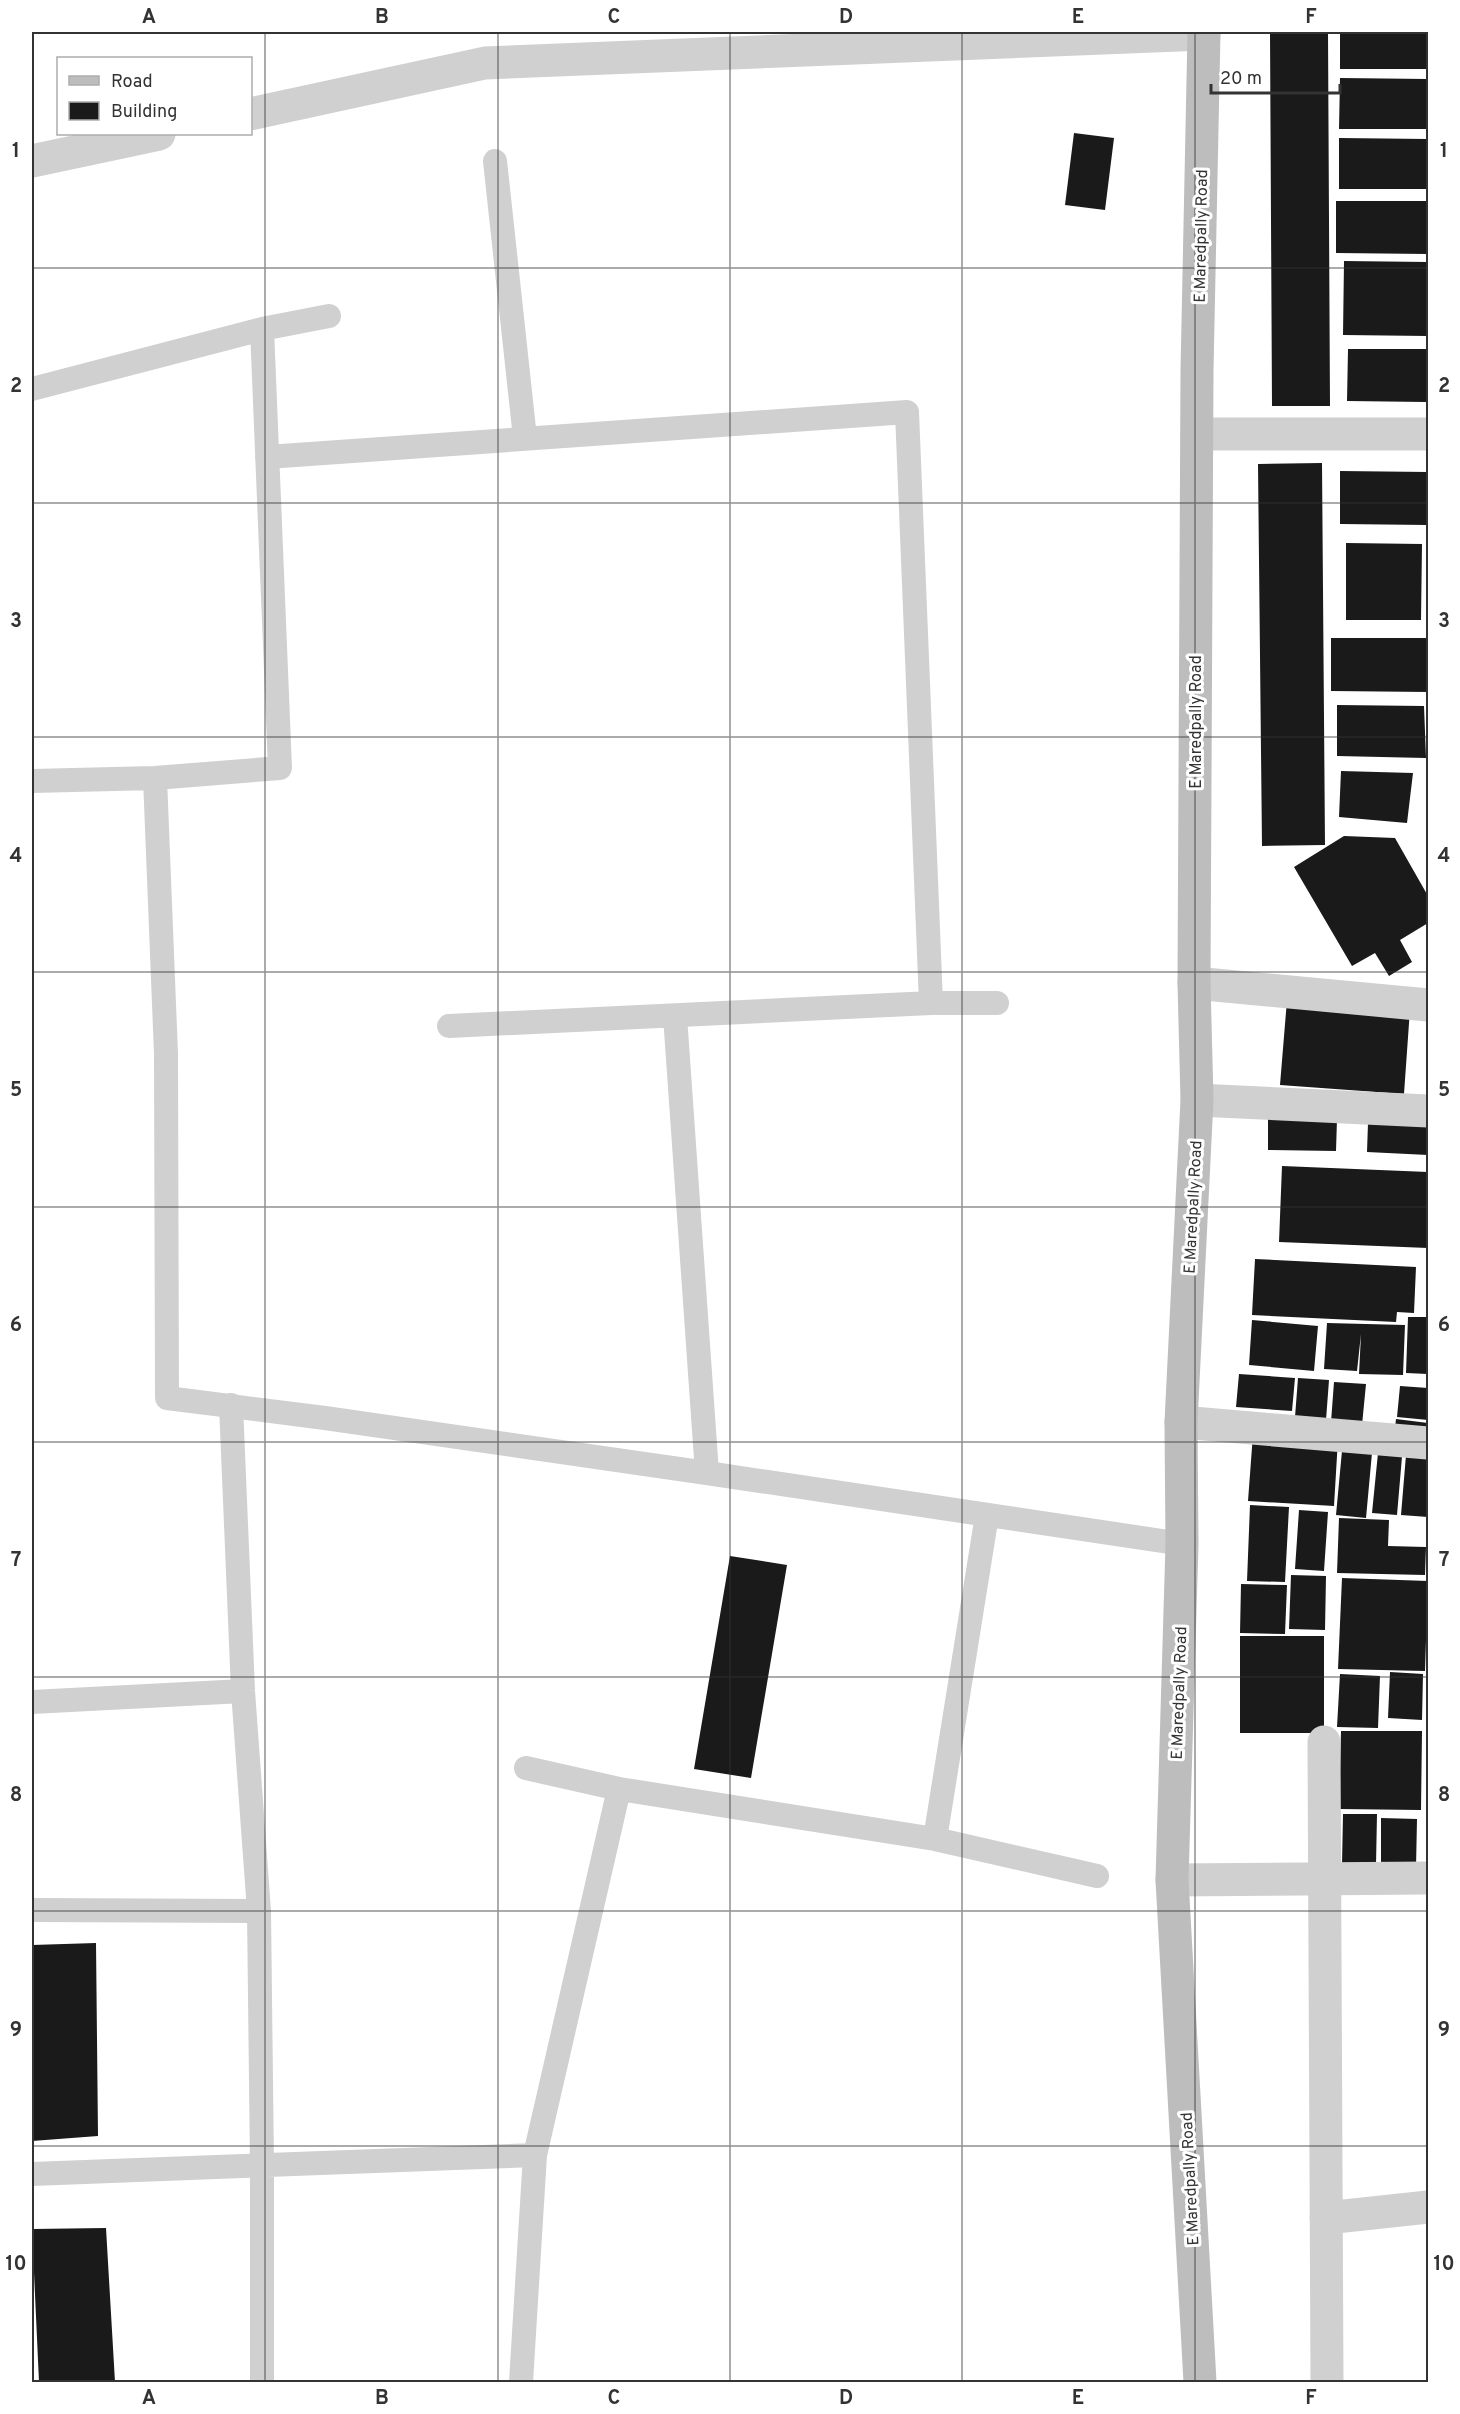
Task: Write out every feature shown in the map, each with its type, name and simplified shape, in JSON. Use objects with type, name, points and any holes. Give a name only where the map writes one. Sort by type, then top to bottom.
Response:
[{"type":"main road","name":"E Maredpally Road","points":[[1200,2382],[1172,1880],[1182,1544],[1181,1422],[1197,1100],[1194,983],[1197,434],[1204,33]]},
{"type":"street","points":[[252,114],[485,63],[1204,33]]},
{"type":"street","points":[[32,161],[154,135]]},
{"type":"street","points":[[1197,434],[1428,434]]},
{"type":"street","points":[[1194,983],[1428,1005]]},
{"type":"street","points":[[1197,1100],[1428,1111]]},
{"type":"street","points":[[1181,1422],[1428,1443]]},
{"type":"street","points":[[1324,1742],[1327,2382]]},
{"type":"street","points":[[1172,1880],[1428,1878]]},
{"type":"street","points":[[1326,2218],[1428,2207]]},
{"type":"lane","points":[[495,161],[525,438]]},
{"type":"lane","points":[[32,389],[262,329],[329,316]]},
{"type":"lane","points":[[32,781],[155,778],[280,768],[262,329]]},
{"type":"lane","points":[[267,457],[907,412],[931,1003]]},
{"type":"lane","points":[[155,778],[166,1054],[168,1398],[707,1473],[1182,1544]]},
{"type":"lane","points":[[449,1026],[931,1003],[998,1003]]},
{"type":"lane","points":[[675,1016],[707,1473]]},
{"type":"lane","points":[[231,1405],[243,1691],[259,1911],[262,2382]]},
{"type":"lane","points":[[935,1839],[987,1515]]},
{"type":"lane","points":[[32,1702],[243,1691]]},
{"type":"lane","points":[[526,1768],[619,1789],[935,1839],[1098,1876]]},
{"type":"lane","points":[[521,2382],[535,2155],[619,1789]]},
{"type":"lane","points":[[32,1910],[259,1911]]},
{"type":"lane","points":[[32,2174],[535,2155]]},
{"type":"building","points":[[1270,32],[1328,32],[1330,406],[1272,406]]},
{"type":"building","points":[[1340,32],[1428,32],[1428,69],[1340,69]]},
{"type":"building","points":[[1340,78],[1428,79],[1428,129],[1339,129]]},
{"type":"building","points":[[1074,133],[1114,138],[1105,210],[1065,205]]},
{"type":"building","points":[[1339,138],[1427,139],[1426,189],[1339,189]]},
{"type":"building","points":[[1336,201],[1428,201],[1428,254],[1336,253]]},
{"type":"building","points":[[1344,261],[1428,262],[1428,336],[1343,335]]},
{"type":"building","points":[[1348,349],[1427,349],[1426,402],[1347,401]]},
{"type":"building","points":[[1322,463],[1325,845],[1262,846],[1258,464]]},
{"type":"building","points":[[1340,471],[1428,472],[1428,525],[1340,524]]},
{"type":"building","points":[[1346,543],[1422,544],[1421,620],[1346,620]]},
{"type":"building","points":[[1331,638],[1428,638],[1428,692],[1331,691]]},
{"type":"building","points":[[1337,705],[1424,706],[1426,758],[1337,756]]},
{"type":"building","points":[[1341,771],[1413,773],[1407,823],[1339,817]]},
{"type":"building","points":[[1344,836],[1395,838],[1428,896],[1428,923],[1400,940],[1412,962],[1389,976],[1375,953],[1352,966],[1294,867]]},
{"type":"building","points":[[1287,1000],[1410,1009],[1404,1094],[1280,1085]]},
{"type":"building","points":[[1268,1118],[1337,1119],[1336,1151],[1268,1150]]},
{"type":"building","points":[[1368,1123],[1428,1124],[1428,1155],[1367,1152]]},
{"type":"building","points":[[1282,1166],[1428,1172],[1428,1248],[1279,1242]]},
{"type":"building","points":[[1255,1259],[1416,1267],[1414,1313],[1397,1312],[1396,1322],[1252,1315]]},
{"type":"building","points":[[1408,1317],[1428,1317],[1428,1374],[1406,1373]]},
{"type":"building","points":[[1252,1320],[1318,1326],[1314,1371],[1249,1365]]},
{"type":"building","points":[[1327,1323],[1405,1325],[1403,1375],[1359,1374],[1361,1334],[1357,1371],[1324,1369]]},
{"type":"building","points":[[1239,1374],[1295,1378],[1292,1411],[1236,1407]]},
{"type":"building","points":[[1298,1378],[1329,1380],[1326,1420],[1295,1417]]},
{"type":"building","points":[[1334,1382],[1366,1384],[1362,1425],[1331,1422]]},
{"type":"building","points":[[1400,1386],[1428,1388],[1428,1420],[1397,1417]]},
{"type":"building","points":[[1396,1419],[1428,1423],[1427,1441],[1394,1437]]},
{"type":"building","points":[[1253,1434],[1338,1439],[1334,1506],[1248,1501]]},
{"type":"building","points":[[1343,1440],[1373,1442],[1366,1518],[1336,1515]]},
{"type":"building","points":[[1379,1443],[1403,1445],[1397,1515],[1372,1513]]},
{"type":"building","points":[[1407,1443],[1428,1444],[1428,1517],[1401,1515]]},
{"type":"building","points":[[1250,1505],[1289,1507],[1285,1582],[1247,1581]]},
{"type":"building","points":[[1299,1510],[1328,1512],[1324,1571],[1295,1569]]},
{"type":"building","points":[[1339,1518],[1389,1520],[1388,1546],[1426,1547],[1425,1575],[1337,1573]]},
{"type":"building","points":[[730,1556],[787,1565],[751,1778],[694,1769]]},
{"type":"building","points":[[1291,1575],[1326,1576],[1325,1630],[1289,1629]]},
{"type":"building","points":[[1342,1578],[1428,1581],[1425,1671],[1338,1669]]},
{"type":"building","points":[[1241,1584],[1287,1585],[1285,1634],[1240,1633]]},
{"type":"building","points":[[1240,1636],[1324,1636],[1324,1733],[1240,1733]]},
{"type":"building","points":[[1390,1672],[1423,1674],[1422,1720],[1388,1718]]},
{"type":"building","points":[[1340,1674],[1380,1676],[1378,1728],[1337,1727]]},
{"type":"building","points":[[1341,1731],[1422,1731],[1421,1810],[1339,1809]]},
{"type":"building","points":[[1343,1814],[1377,1814],[1376,1865],[1342,1865]]},
{"type":"building","points":[[1381,1818],[1417,1819],[1416,1868],[1381,1868]]},
{"type":"building","points":[[96,1943],[98,2136],[32,2141],[32,1945]]},
{"type":"building","points":[[106,2228],[115,2382],[39,2382],[32,2229]]}]
